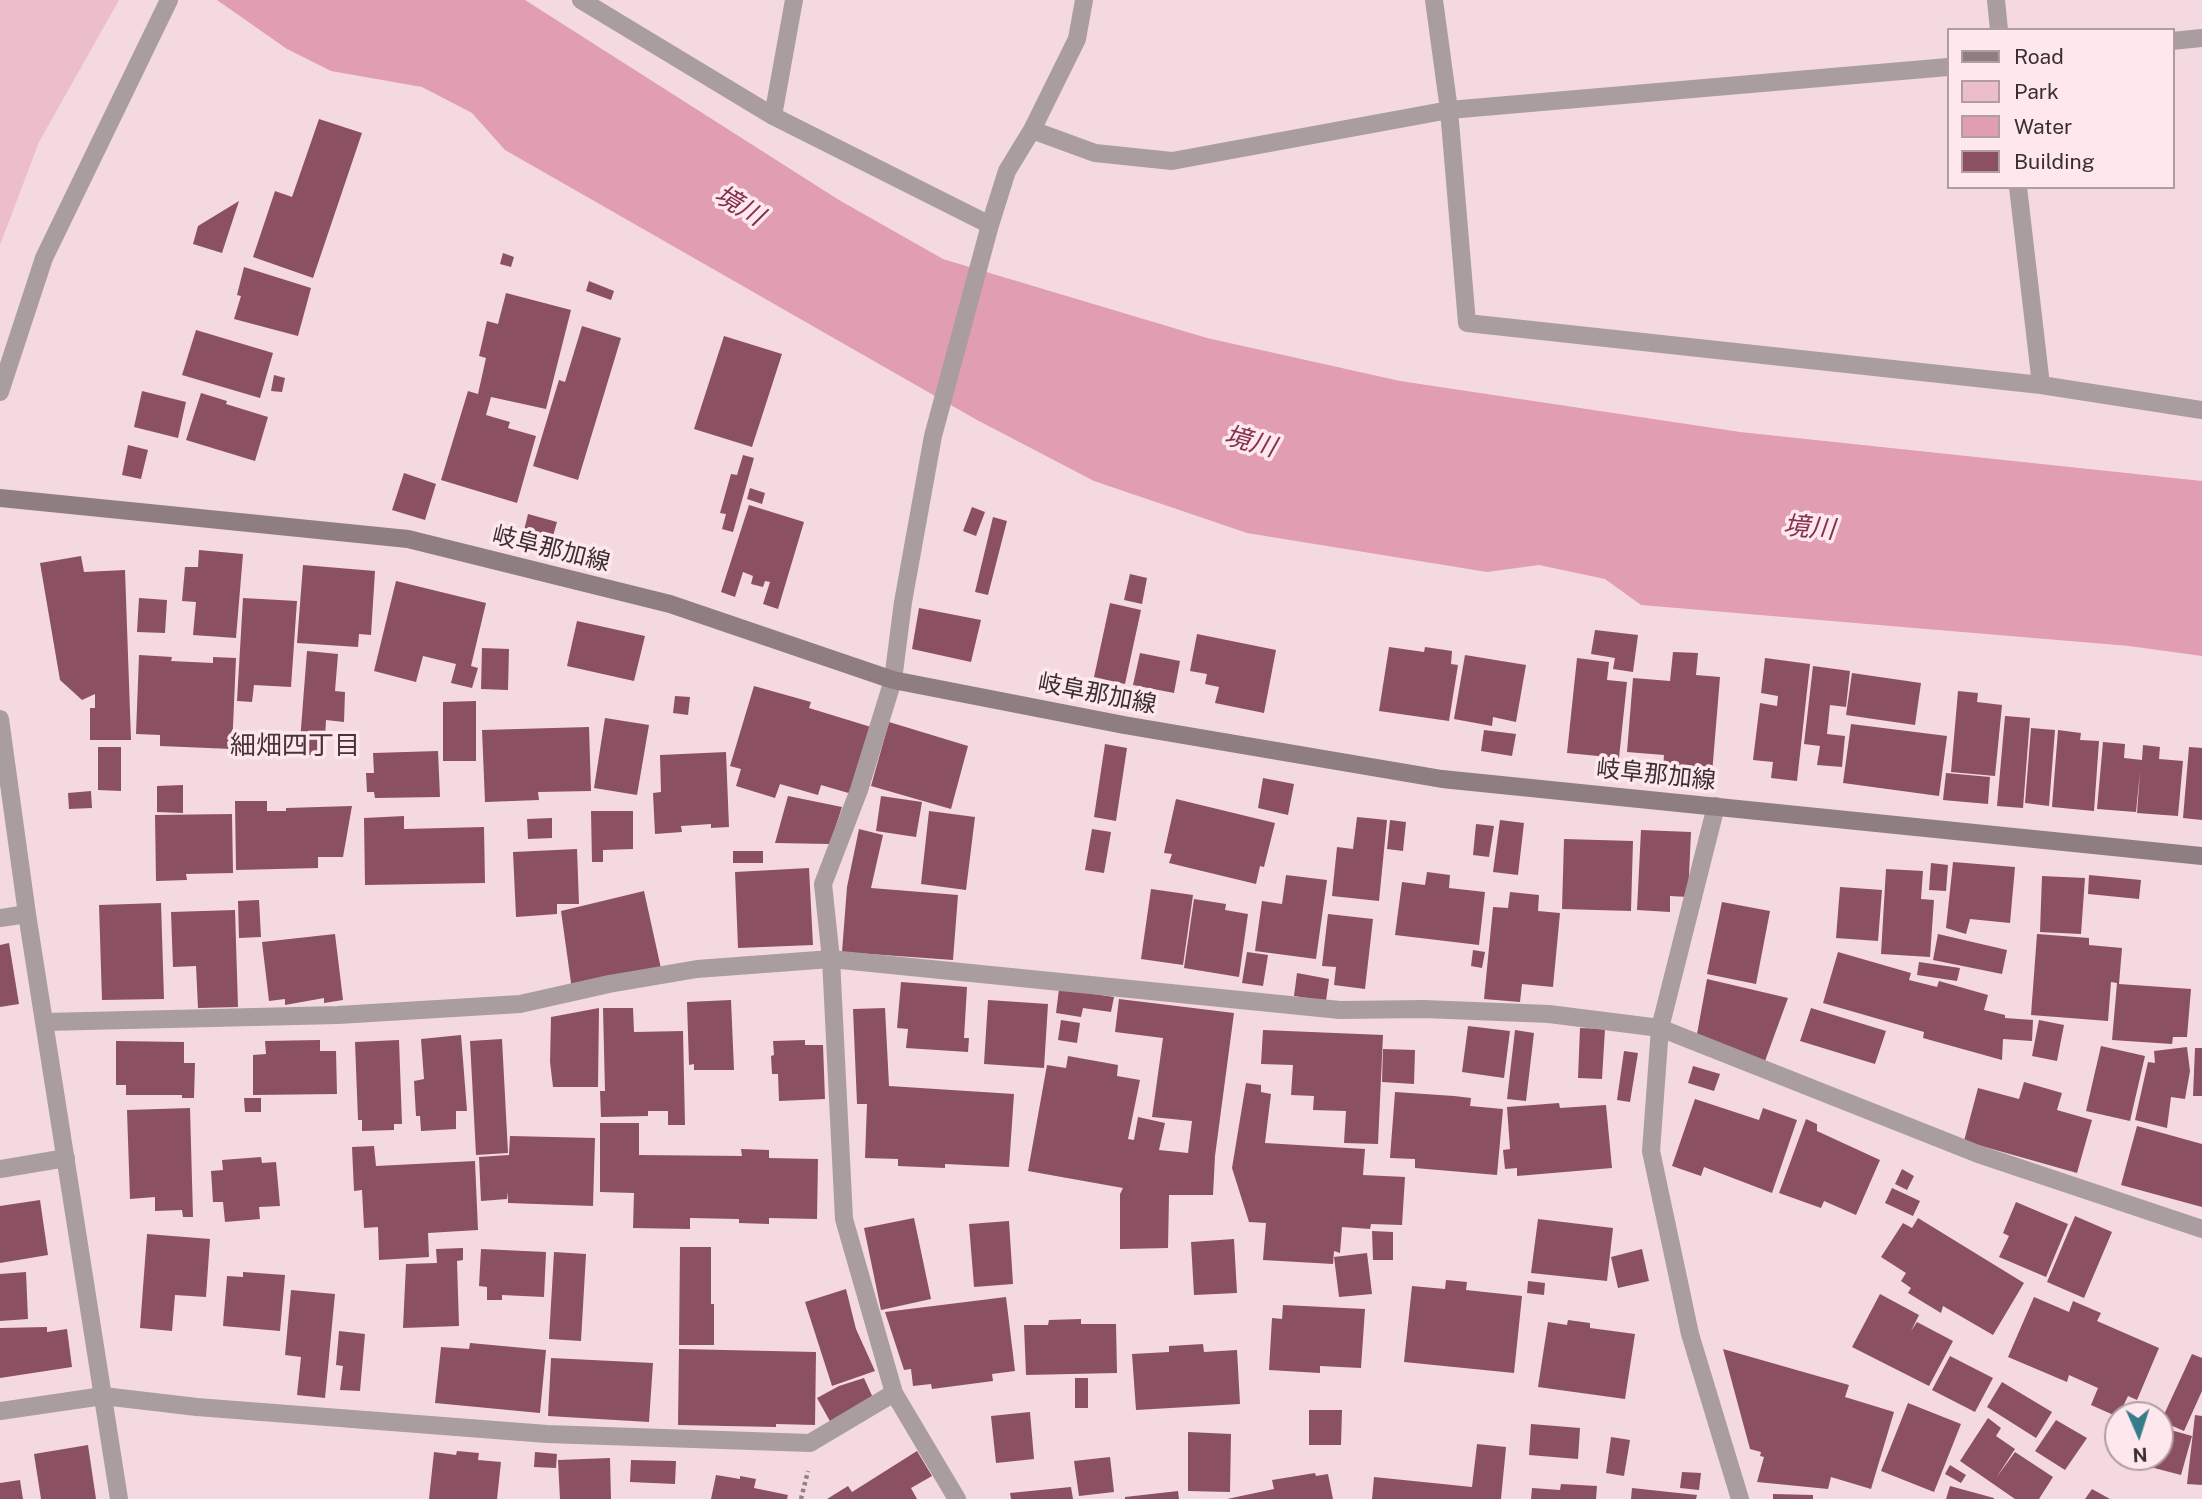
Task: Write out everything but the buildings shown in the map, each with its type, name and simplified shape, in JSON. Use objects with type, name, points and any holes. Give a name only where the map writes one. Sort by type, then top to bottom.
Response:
[{"type":"main road","name":"岐阜那加線","points":[[0,498],[408,540],[670,604],[893,680],[1124,725],[1442,779],[2202,856]]},
{"type":"street","points":[[0,392],[44,258],[169,0]]},
{"type":"street","points":[[580,0],[773,116],[990,225]]},
{"type":"street","points":[[773,116],[794,0]]},
{"type":"street","points":[[957,1499],[894,1393],[844,1219],[831,959],[823,884],[859,790],[893,680],[903,601],[933,436],[990,225],[1007,171],[1077,39],[1084,0]]},
{"type":"street","points":[[1434,0],[1448,110],[1467,323],[2041,386],[2202,410]]},
{"type":"street","points":[[1996,0],[1999,28]]},
{"type":"street","points":[[2174,41],[2202,38]]},
{"type":"street","points":[[1031,130],[1095,153],[1172,161],[1448,110],[1946,67]]},
{"type":"street","points":[[2018,189],[2041,386]]},
{"type":"street","points":[[0,719],[27,914],[119,1499]]},
{"type":"street","points":[[1716,806],[1660,1028],[1651,1150],[1690,1334],[1740,1499]]},
{"type":"street","points":[[0,918],[27,914]]},
{"type":"street","points":[[45,1022],[338,1015],[520,1004],[609,984],[698,969],[831,959],[1340,1010],[1424,1009],[1549,1014],[1660,1028],[1978,1154],[2202,1229]]},
{"type":"street","points":[[0,1168],[66,1158]]},
{"type":"street","points":[[0,1411],[103,1396],[197,1407],[547,1434],[810,1443],[894,1393]]},
{"type":"green space","points":[[0,0],[119,0],[39,142],[0,245]]},
{"type":"water","name":"境川","points":[[217,0],[525,0],[839,200],[943,259],[1207,338],[1400,381],[1740,432],[2202,481],[2202,656],[2129,646],[1641,605],[1605,579],[1539,565],[1487,572],[1247,533],[1094,481],[977,420],[505,150],[472,113],[422,87],[331,71],[287,49]]},
{"type":"district","name":"細畑四丁目","points":[[295,746]]}]
